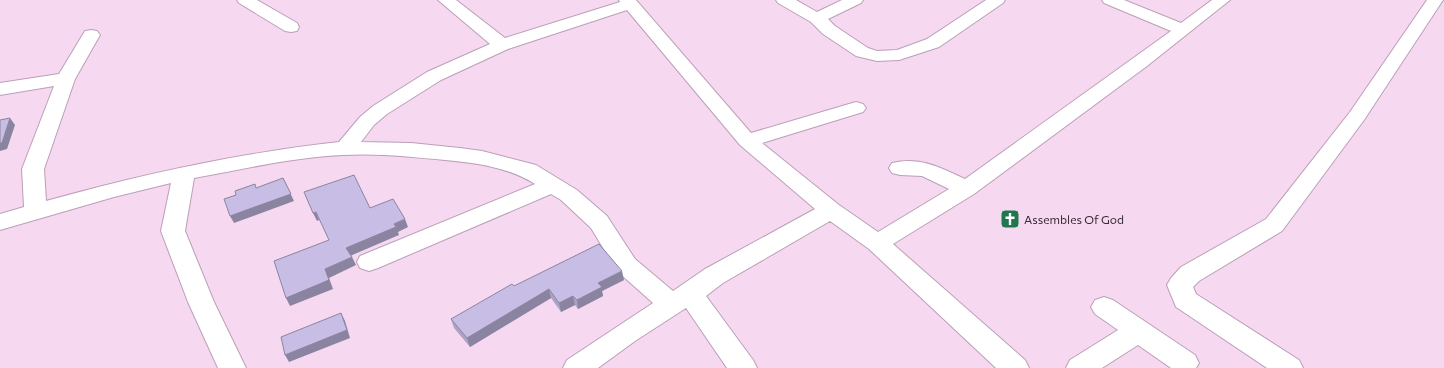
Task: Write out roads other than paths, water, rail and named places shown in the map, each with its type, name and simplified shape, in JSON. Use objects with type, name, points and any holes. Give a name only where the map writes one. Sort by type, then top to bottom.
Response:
[{"type":"street","points":[[245,0],[291,27]]},
{"type":"street","points":[[446,0],[502,45]]},
{"type":"street","points":[[784,0],[817,18],[829,30],[862,52],[877,56],[899,55],[933,43],[996,0]]},
{"type":"street","points":[[817,18],[855,0]]},
{"type":"street","points":[[1110,0],[1183,30]]},
{"type":"street","points":[[877,243],[966,189],[1129,71],[1222,0]]},
{"type":"street","points":[[345,148],[367,121],[380,110],[434,76],[502,45],[629,2],[747,142],[831,210],[877,243],[1015,368]]},
{"type":"street","points":[[1289,368],[1185,300],[1180,285],[1190,274],[1274,225],[1357,116],[1436,6]]},
{"type":"street","points":[[36,212],[33,169],[66,79],[91,36]]},
{"type":"street","points":[[0,89],[66,79]]},
{"type":"street","points":[[747,142],[856,108]]},
{"type":"street","points":[[0,222],[111,190],[184,173],[293,154],[345,148],[411,150],[482,158],[528,170],[553,185],[582,206],[599,222],[626,265],[681,299],[743,368]]},
{"type":"street","points":[[900,168],[926,169],[966,189]]},
{"type":"street","points":[[184,173],[174,231],[201,302],[232,368]]},
{"type":"street","points":[[369,262],[553,185]]},
{"type":"street","points":[[577,368],[626,333],[738,261],[831,210]]},
{"type":"street","points":[[1104,307],[1185,363]]},
{"type":"street","points":[[1080,368],[1138,331]]},
{"type":"place","name":"Assembles Of God","points":[[1010,219]]}]
